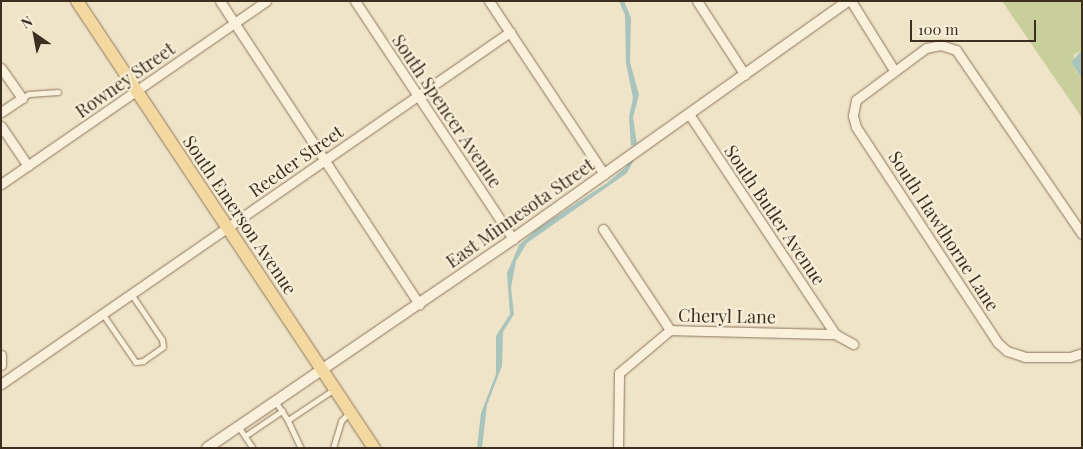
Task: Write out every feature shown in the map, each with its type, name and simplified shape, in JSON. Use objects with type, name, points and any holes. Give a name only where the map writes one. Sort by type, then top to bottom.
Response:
[{"type":"main road","name":"South Emerson Avenue","points":[[77,1],[374,448]]},
{"type":"street","points":[[220,1],[419,304]]},
{"type":"street","name":"Rowney Street","points":[[1,184],[137,92],[266,1]]},
{"type":"street","name":"South Spencer Avenue","points":[[355,1],[512,239]]},
{"type":"street","points":[[489,1],[604,174]]},
{"type":"street","points":[[698,1],[745,75]]},
{"type":"street","points":[[849,1],[894,70]]},
{"type":"street","name":"East Minnesota Street","points":[[207,448],[419,304],[849,1]]},
{"type":"street","name":"Reeder Street","points":[[1,384],[510,32]]},
{"type":"street","name":"South Hawthorne Lane","points":[[1082,234],[959,52],[945,45],[930,46],[894,70],[856,100],[855,124],[976,310],[1007,351],[1025,357],[1070,357],[1082,353]]},
{"type":"street","points":[[1,68],[22,98],[1,112]]},
{"type":"street","name":"South Butler Avenue","points":[[689,114],[835,334]]},
{"type":"street","points":[[1,126],[28,166]]},
{"type":"street","points":[[603,229],[670,330]]},
{"type":"street","name":"Cheryl Lane","points":[[618,448],[619,373],[670,330],[835,334]]},
{"type":"street","points":[[835,334],[853,344]]},
{"type":"street","points":[[1,355],[1,365]]},
{"type":"lane","points":[[22,98],[29,94],[58,92]]},
{"type":"lane","points":[[103,314],[136,362],[143,361],[163,347],[162,340],[131,294]]},
{"type":"lane","points":[[288,420],[335,389]]},
{"type":"lane","points":[[275,401],[288,420],[301,448]]},
{"type":"lane","points":[[245,436],[282,411]]},
{"type":"lane","points":[[335,446],[341,421],[350,412]]},
{"type":"lane","points":[[238,426],[253,448]]},
{"type":"green space","points":[[1002,1],[1082,1],[1082,50],[1074,55],[1073,66],[1082,79],[1082,118]]},
{"type":"water","points":[[619,1],[624,1],[631,18],[630,62],[639,95],[633,117],[637,144],[631,146],[629,117],[633,98],[626,63],[625,15]]},
{"type":"water","points":[[1082,50],[1082,79],[1071,62]]},
{"type":"water","points":[[629,160],[634,160],[627,173],[527,243],[516,261],[511,288],[514,314],[503,332],[502,366],[487,405],[482,448],[477,448],[481,413],[496,374],[496,336],[510,314],[507,273],[519,245],[537,229],[607,183],[626,167]]}]
